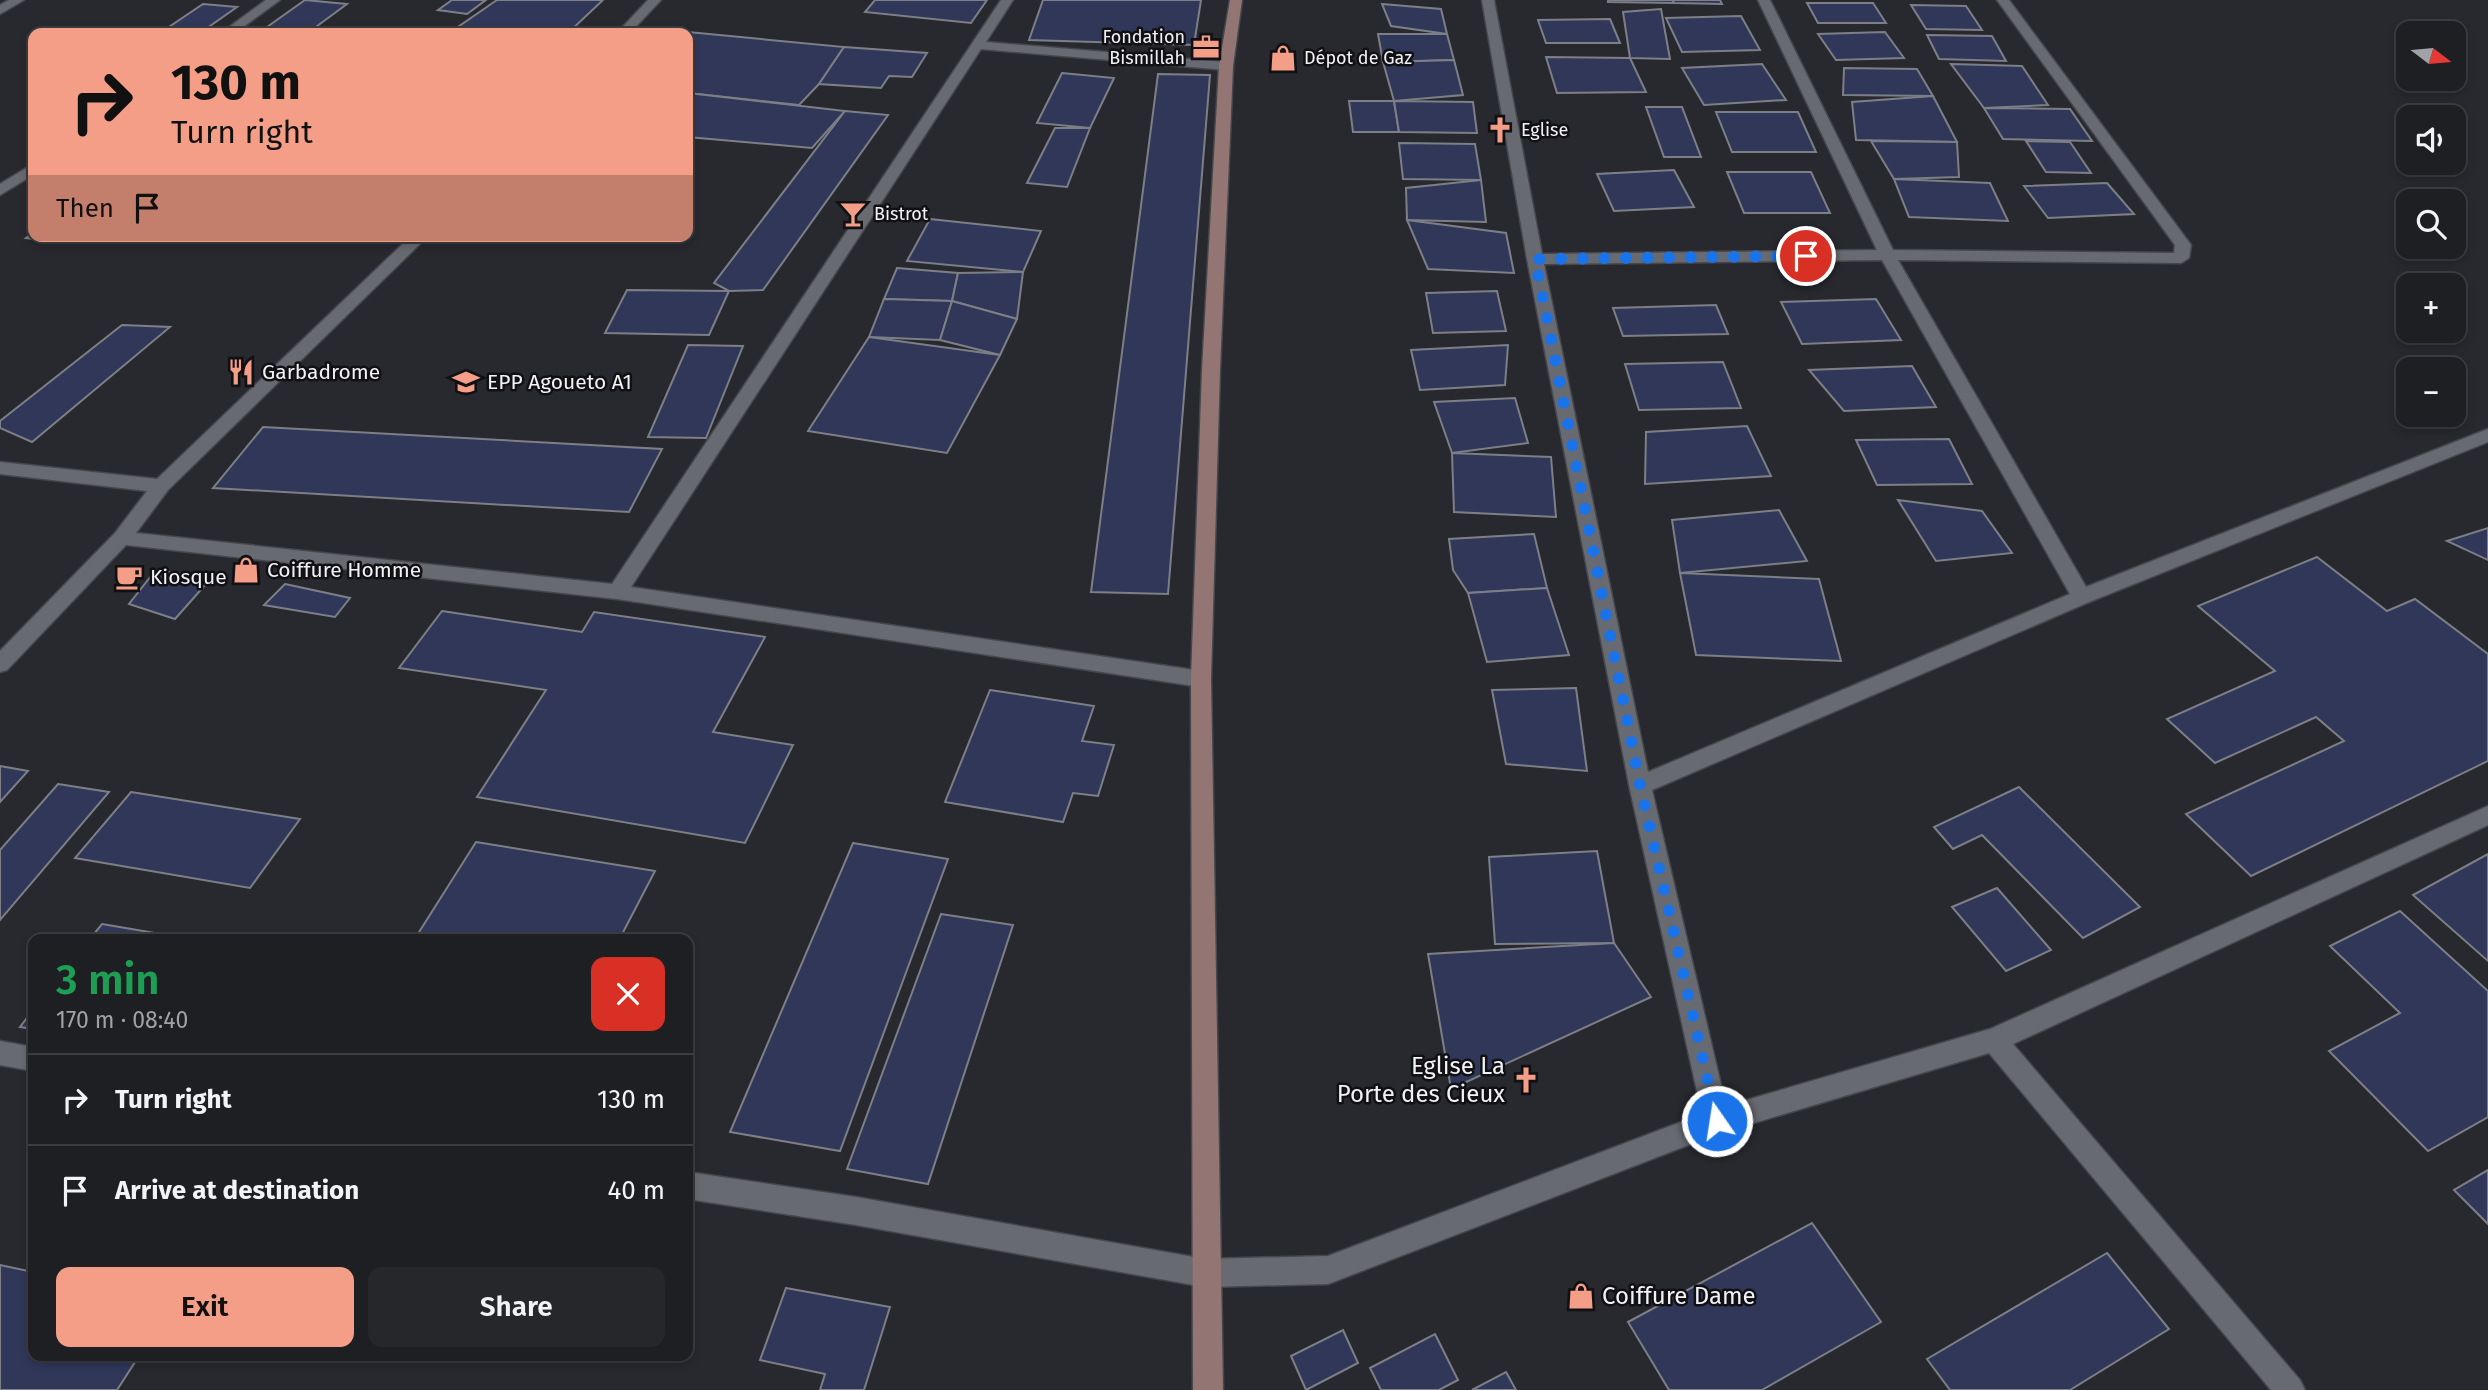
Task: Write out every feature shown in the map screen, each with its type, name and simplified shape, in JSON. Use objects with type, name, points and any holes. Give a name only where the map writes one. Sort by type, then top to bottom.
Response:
[{"type":"street","points":[[0,10],[18,0]]},
{"type":"street","points":[[234,28],[274,0]]},
{"type":"street","points":[[628,28],[654,0]]},
{"type":"street","points":[[617,592],[1007,0]]},
{"type":"street","points":[[1208,1390],[1201,679],[1211,370],[1226,66],[1236,0]]},
{"type":"street","points":[[1488,0],[1535,259],[1640,785],[1717,1121]]},
{"type":"street","points":[[1764,0],[1887,255],[2082,597]]},
{"type":"street","points":[[1535,259],[1887,255],[2162,260],[2181,258],[2182,245],[2003,0]]},
{"type":"street","points":[[978,45],[1226,66]]},
{"type":"street","points":[[0,191],[28,171]]},
{"type":"street","points":[[0,664],[122,538],[161,486],[414,242]]},
{"type":"street","points":[[1640,785],[2082,597],[2488,435]]},
{"type":"street","points":[[0,468],[161,486]]},
{"type":"street","points":[[122,538],[617,592],[1201,679]]},
{"type":"street","points":[[693,1187],[856,1211],[1205,1273],[1328,1270],[1717,1121],[1994,1040],[2488,815]]},
{"type":"street","points":[[1994,1040],[2290,1390]]},
{"type":"street","points":[[0,1053],[28,1058]]},
{"type":"building","points":[[305,0],[347,4],[314,28],[267,27]]},
{"type":"building","points":[[452,0],[486,0],[467,14],[438,10]]},
{"type":"building","points":[[497,0],[603,0],[573,28],[456,28]]},
{"type":"building","points":[[875,0],[987,0],[971,23],[865,12]]},
{"type":"building","points":[[1043,0],[1201,0],[1194,45],[1029,40]]},
{"type":"building","points":[[1673,0],[1674,3],[1608,2]]},
{"type":"building","points":[[1673,0],[1720,0],[1722,4],[1674,3]]},
{"type":"building","points":[[1807,3],[1873,3],[1886,23],[1818,23]]},
{"type":"building","points":[[203,4],[237,7],[207,28],[167,28]]},
{"type":"building","points":[[1382,4],[1441,9],[1447,34],[1391,26]]},
{"type":"building","points":[[1911,5],[1966,6],[1982,30],[1926,29]]},
{"type":"building","points":[[1661,9],[1670,59],[1630,58],[1623,12]]},
{"type":"building","points":[[1741,16],[1760,50],[1682,52],[1666,18]]},
{"type":"building","points":[[1610,19],[1620,43],[1546,43],[1538,20]]},
{"type":"building","points":[[1885,32],[1904,58],[1836,60],[1818,34]]},
{"type":"building","points":[[693,33],[844,47],[819,84],[799,105],[693,94]]},
{"type":"building","points":[[1378,34],[1447,34],[1454,60],[1383,62]]},
{"type":"building","points":[[1927,35],[1992,36],[2006,61],[1939,59]]},
{"type":"building","points":[[844,47],[927,53],[912,77],[889,76],[881,88],[819,84]]},
{"type":"building","points":[[1546,57],[1630,58],[1646,92],[1557,93]]},
{"type":"building","points":[[1454,60],[1463,95],[1394,101],[1383,62]]},
{"type":"building","points":[[1762,64],[1786,100],[1704,105],[1682,68]]},
{"type":"building","points":[[1951,64],[2022,66],[2048,105],[1984,108]]},
{"type":"building","points":[[1844,68],[1917,69],[1933,96],[1843,95]]},
{"type":"building","points":[[1062,73],[1114,78],[1090,128],[1037,123]]},
{"type":"building","points":[[1158,74],[1210,75],[1168,594],[1091,592]]},
{"type":"building","points":[[693,94],[845,111],[812,148],[693,137]]},
{"type":"building","points":[[1933,96],[1957,142],[1856,140],[1852,102]]},
{"type":"building","points":[[1349,101],[1394,101],[1399,132],[1353,132]]},
{"type":"building","points":[[1394,101],[1473,102],[1477,133],[1399,132]]},
{"type":"building","points":[[1646,107],[1682,107],[1701,157],[1664,157]]},
{"type":"building","points":[[1984,108],[2070,109],[2092,141],[2003,139]]},
{"type":"building","points":[[845,111],[888,115],[763,290],[729,291],[714,283]]},
{"type":"building","points":[[1716,112],[1798,112],[1816,152],[1732,152]]},
{"type":"building","points":[[1055,128],[1090,128],[1067,187],[1027,183]]},
{"type":"building","points":[[1871,141],[1957,142],[1959,177],[1894,179]]},
{"type":"building","points":[[2026,141],[2070,142],[2091,173],[2046,172]]},
{"type":"building","points":[[1399,143],[1475,144],[1481,180],[1403,179]]},
{"type":"building","points":[[1674,170],[1694,207],[1614,211],[1597,174]]},
{"type":"building","points":[[1727,172],[1811,172],[1830,213],[1744,213]]},
{"type":"building","points":[[1894,179],[1990,183],[2008,221],[1909,217]]},
{"type":"building","points":[[1481,180],[1486,222],[1407,220],[1406,188]]},
{"type":"building","points":[[2107,183],[2134,214],[2048,218],[2024,186]]},
{"type":"building","points":[[930,219],[1041,231],[1023,272],[907,261]]},
{"type":"building","points":[[1407,220],[1506,233],[1514,273],[1428,269]]},
{"type":"building","points":[[897,268],[958,273],[952,301],[884,299]]},
{"type":"building","points":[[1023,272],[1017,319],[952,301],[958,273]]},
{"type":"building","points":[[627,290],[729,291],[709,335],[605,333]]},
{"type":"building","points":[[1497,291],[1506,331],[1433,333],[1426,293]]},
{"type":"building","points":[[884,299],[952,301],[940,340],[869,337]]},
{"type":"building","points":[[1876,299],[1901,340],[1802,344],[1781,302]]},
{"type":"building","points":[[952,301],[1017,319],[1000,355],[940,340]]},
{"type":"building","points":[[1716,305],[1728,334],[1623,336],[1613,308]]},
{"type":"building","points":[[122,325],[170,327],[32,442],[0,428],[0,421]]},
{"type":"building","points":[[869,337],[1000,355],[947,453],[808,431]]},
{"type":"building","points":[[688,345],[743,346],[706,438],[648,437]]},
{"type":"building","points":[[1508,345],[1505,385],[1420,390],[1411,350]]},
{"type":"building","points":[[1723,362],[1741,408],[1639,410],[1625,364]]},
{"type":"building","points":[[1912,366],[1936,407],[1844,411],[1809,370]]},
{"type":"building","points":[[1515,398],[1528,443],[1452,453],[1434,402]]},
{"type":"building","points":[[1747,426],[1771,476],[1645,484],[1646,432]]},
{"type":"building","points":[[263,427],[662,449],[629,512],[213,488]]},
{"type":"building","points":[[1949,439],[1972,484],[1877,485],[1856,440]]},
{"type":"building","points":[[1452,453],[1551,457],[1556,517],[1454,512]]},
{"type":"building","points":[[1898,500],[1982,511],[2012,553],[1936,561]]},
{"type":"building","points":[[1779,510],[1807,561],[1680,573],[1672,520]]},
{"type":"building","points":[[2488,528],[2488,560],[2447,541]]},
{"type":"building","points":[[1534,534],[1547,588],[1468,593],[1453,570],[1449,539]]},
{"type":"building","points":[[2317,557],[2387,611],[2415,599],[2488,654],[2488,761],[2251,876],[2186,814],[2344,741],[2316,717],[2215,763],[2167,719],[2275,671],[2198,606]]},
{"type":"building","points":[[155,571],[213,576],[175,619],[129,604]]},
{"type":"building","points":[[1680,573],[1819,579],[1841,661],[1696,655]]},
{"type":"building","points":[[285,584],[350,598],[335,617],[264,605]]},
{"type":"building","points":[[1547,588],[1569,655],[1487,662],[1468,593]]},
{"type":"building","points":[[442,611],[582,632],[594,612],[765,637],[713,732],[793,745],[745,843],[477,797],[546,690],[399,668]]},
{"type":"building","points":[[1576,688],[1587,771],[1506,764],[1492,690]]},
{"type":"building","points":[[990,690],[1094,706],[1082,741],[1114,745],[1098,796],[1073,793],[1063,822],[945,802]]},
{"type":"building","points":[[0,766],[28,771],[0,802]]},
{"type":"building","points":[[58,784],[109,792],[0,920],[0,850]]},
{"type":"building","points":[[2019,787],[2140,907],[2083,938],[1982,835],[1953,849],[1934,827]]},
{"type":"building","points":[[131,792],[300,819],[250,888],[75,858]]},
{"type":"building","points":[[476,842],[655,871],[622,934],[418,934]]},
{"type":"building","points":[[853,843],[948,859],[840,1151],[730,1132]]},
{"type":"building","points":[[1597,851],[1614,943],[1495,944],[1489,857]]},
{"type":"building","points":[[2488,854],[2488,961],[2413,895]]},
{"type":"building","points":[[1997,888],[2051,950],[2006,971],[1952,907]]},
{"type":"building","points":[[2400,911],[2488,991],[2488,1117],[2428,1151],[2329,1051],[2400,1013],[2330,946]]},
{"type":"building","points":[[941,914],[1013,925],[928,1184],[847,1169]]},
{"type":"building","points":[[102,924],[161,934],[94,934]]},
{"type":"building","points":[[1614,943],[1651,997],[1451,1089],[1428,954]]},
{"type":"building","points":[[28,1017],[28,1028],[20,1027]]},
{"type":"building","points":[[2488,1170],[2488,1224],[2454,1190]]},
{"type":"building","points":[[1812,1223],[1881,1322],[1762,1390],[1669,1390],[1628,1322]]},
{"type":"building","points":[[2107,1253],[2169,1329],[2070,1390],[1950,1390],[1927,1359]]},
{"type":"building","points":[[0,1265],[28,1271],[28,1361],[136,1361],[117,1390],[0,1390]]},
{"type":"building","points":[[786,1288],[890,1307],[864,1390],[820,1390],[825,1374],[760,1360]]},
{"type":"building","points":[[1343,1330],[1358,1363],[1306,1390],[1291,1356]]},
{"type":"building","points":[[1435,1334],[1458,1380],[1439,1390],[1381,1390],[1370,1368]]},
{"type":"building","points":[[1506,1372],[1516,1390],[1472,1390]]},
{"type":"place","name":"Fondation Bismillah","points":[[1206,47]]},
{"type":"place","name":"Dépot de Gaz","points":[[1283,58]]},
{"type":"place","name":"Eglise","points":[[1500,130]]},
{"type":"place","name":"Bistrot","points":[[853,214]]},
{"type":"place","name":"Garbadrome","points":[[241,372]]},
{"type":"place","name":"EPP Agoueto A1","points":[[466,382]]},
{"type":"place","name":"Coiffure Homme","points":[[246,570]]},
{"type":"place","name":"Kiosque","points":[[129,577]]},
{"type":"place","name":"Eglise La Porte des Cieux","points":[[1526,1080]]},
{"type":"place","name":"Coiffure Dame","points":[[1581,1296]]},
{"type":"route","points":[[1717,1121],[1640,785],[1535,259],[1806,256]]}]
